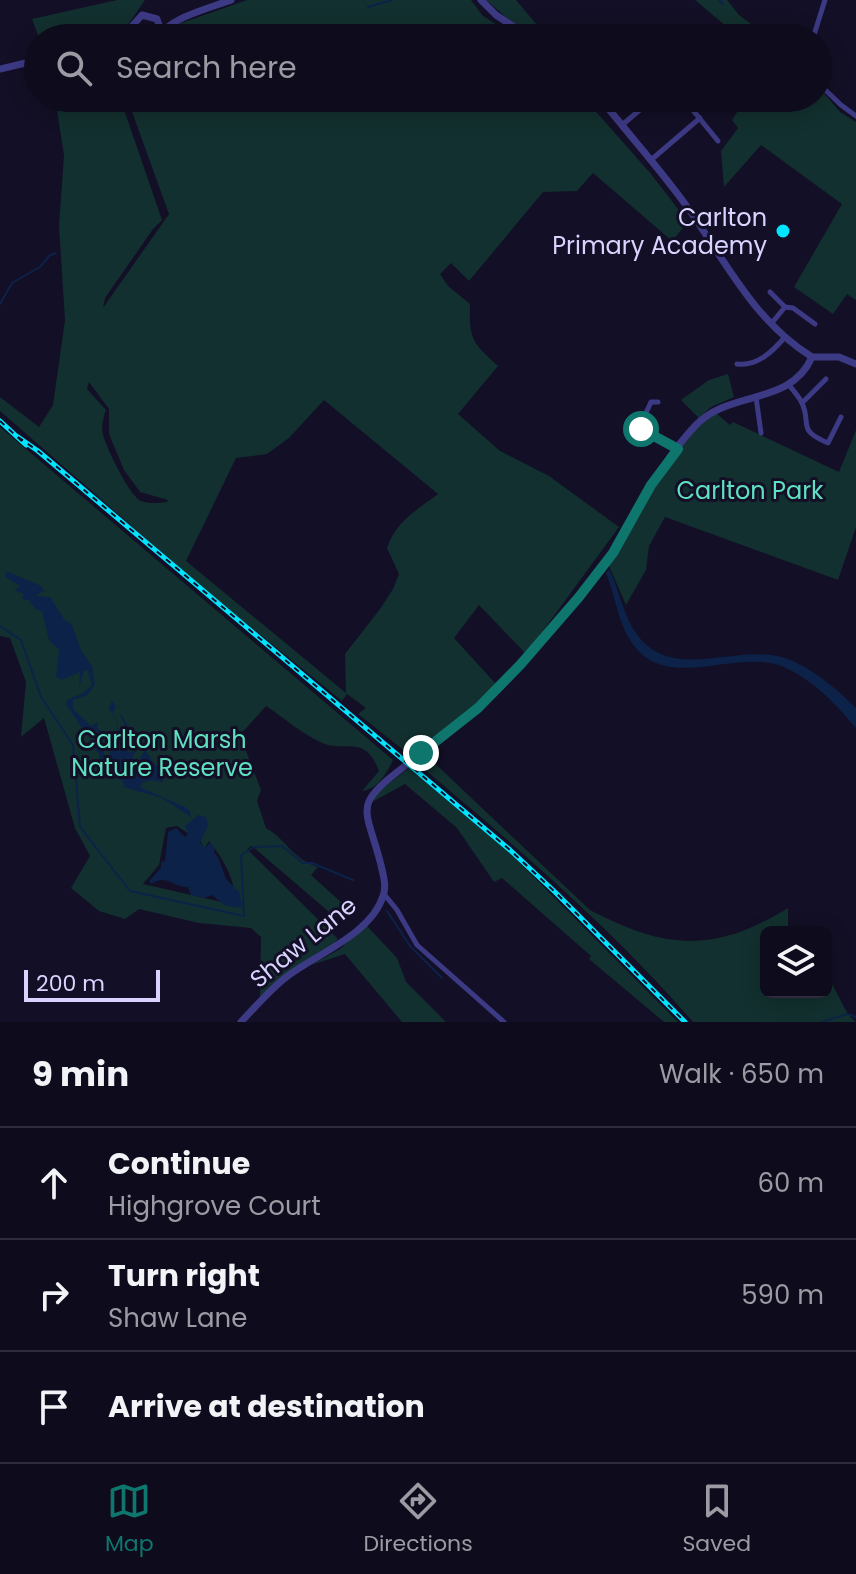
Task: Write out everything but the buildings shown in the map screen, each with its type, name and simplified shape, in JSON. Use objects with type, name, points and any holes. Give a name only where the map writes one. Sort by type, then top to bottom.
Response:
[{"type":"street","points":[[173,24],[231,0]]},
{"type":"street","points":[[481,0],[510,24]]},
{"type":"street","points":[[817,24],[825,0]]},
{"type":"street","points":[[134,24],[142,15],[178,20]]},
{"type":"street","points":[[157,19],[158,24]]},
{"type":"street","points":[[0,69],[24,63]]},
{"type":"street","points":[[832,95],[856,116]]},
{"type":"street","points":[[611,112],[686,205],[735,282],[771,324],[812,357],[839,357],[856,364]]},
{"type":"street","points":[[622,125],[637,112]]},
{"type":"street","points":[[695,112],[718,141]]},
{"type":"street","points":[[650,161],[700,118]]},
{"type":"street","points":[[770,292],[785,307],[793,308],[815,324]]},
{"type":"street","points":[[771,324],[785,307]]},
{"type":"street","points":[[737,363],[748,365],[764,357],[785,337]]},
{"type":"street","points":[[414,759],[478,708],[579,597],[613,553],[651,485],[699,422],[713,410],[732,402],[789,385],[812,357]]},
{"type":"street","points":[[802,403],[826,379]]},
{"type":"street","points":[[789,385],[802,403],[807,429],[827,446],[841,417]]},
{"type":"street","points":[[756,397],[761,433]]},
{"type":"street","points":[[658,402],[651,402],[639,428],[678,449]]},
{"type":"street","name":"Shaw Lane","points":[[241,1022],[286,977],[328,953],[358,929],[379,905],[384,894],[384,877],[367,818],[367,806],[375,789],[405,766]]},
{"type":"street","points":[[384,894],[417,945],[504,1022]]},
{"type":"green space","points":[[117,0],[145,0],[128,24],[34,24],[32,19]]},
{"type":"green space","points":[[247,0],[471,0],[482,15],[495,24],[179,24]]},
{"type":"green space","points":[[486,0],[516,0],[536,24],[513,23]]},
{"type":"green space","points":[[695,0],[727,0],[751,24],[723,24]]},
{"type":"green space","points":[[832,103],[856,122],[856,300],[847,294],[833,314],[794,287],[842,204],[761,145],[724,187],[721,151],[738,128],[732,120],[737,112],[832,112]]},
{"type":"green space","points":[[57,112],[125,112],[162,220],[105,298],[103,308],[169,214],[132,112],[596,112],[688,222],[672,241],[593,173],[577,191],[543,192],[469,281],[451,263],[440,274],[448,286],[470,304],[470,326],[474,340],[498,366],[458,414],[500,451],[549,476],[619,527],[526,654],[479,605],[454,638],[496,684],[468,711],[411,756],[358,714],[366,708],[347,694],[342,701],[204,589],[0,411],[0,397],[39,427],[53,405],[65,320],[59,226],[64,155]],"holes":[[[89,382],[109,409],[109,434],[124,470],[140,492],[167,502],[141,501],[131,490],[105,442],[102,428],[106,410],[87,389]],[[324,400],[438,494],[408,517],[391,539],[387,548],[399,574],[380,609],[345,654],[346,693],[186,561],[236,458],[267,454],[289,438]]]},
{"type":"green space","points":[[728,374],[734,397],[711,407],[699,418],[681,400],[709,380]]},
{"type":"green space","name":"Carlton Park","points":[[716,413],[730,425],[733,422],[839,472],[856,430],[856,527],[838,580],[665,517],[649,546],[646,570],[626,605],[609,566],[669,460],[683,442]]},
{"type":"green space","name":"Carlton Marsh Nature Reserve","points":[[0,427],[393,760],[377,784],[362,791],[379,771],[373,759],[360,748],[320,742],[266,706],[240,735],[261,790],[257,801],[266,828],[301,859],[318,867],[311,875],[353,913],[328,918],[328,911],[252,846],[247,849],[338,939],[260,997],[261,937],[251,928],[199,923],[139,909],[125,919],[99,911],[71,888],[90,856],[75,828],[44,718],[21,737],[26,682],[10,638],[0,636]],"holes":[[[177,826],[201,842],[204,849],[209,841],[223,862],[234,887],[235,905],[143,884],[159,865],[166,828]]]},
{"type":"green space","points":[[427,756],[590,910],[617,923],[667,939],[713,939],[762,923],[788,908],[788,926],[760,926],[760,998],[832,998],[832,985],[856,1022],[693,1022],[595,920],[525,855],[417,763]]},
{"type":"green space","points":[[409,768],[507,850],[678,1022],[664,1022],[589,959],[591,956],[502,878],[494,882],[457,828],[405,784],[374,801],[374,795]]},
{"type":"green space","points":[[366,925],[397,958],[406,982],[446,1022],[402,1022],[345,954],[311,965],[340,949]]},
{"type":"water","points":[[609,569],[634,629],[654,650],[670,657],[689,659],[747,655],[785,658],[804,667],[841,693],[856,708],[856,728],[812,684],[781,666],[744,662],[684,668],[649,660],[629,639],[621,621],[606,573]]},
{"type":"water","points":[[6,571],[41,586],[44,591],[35,596],[50,597],[64,619],[72,625],[81,650],[92,666],[95,685],[87,695],[73,700],[73,709],[91,726],[98,722],[97,728],[119,741],[116,722],[123,742],[130,743],[126,747],[130,753],[138,750],[133,759],[139,761],[144,751],[133,735],[128,734],[119,712],[160,768],[163,782],[151,780],[140,787],[185,807],[191,817],[162,798],[124,787],[123,782],[99,760],[92,741],[97,740],[104,748],[106,758],[122,745],[91,729],[86,734],[66,704],[67,700],[92,685],[88,671],[84,670],[79,688],[80,672],[62,680],[56,677],[59,650],[49,640],[42,611],[35,609],[29,600],[22,599],[24,594],[14,590],[21,586],[5,577]]},
{"type":"water","points":[[112,701],[116,707],[113,712],[115,717],[109,708]]},
{"type":"water","points":[[198,815],[206,817],[208,825],[200,843],[205,848],[210,842],[215,848],[214,853],[226,879],[239,892],[242,906],[238,908],[224,905],[212,895],[204,898],[191,895],[188,887],[166,880],[151,884],[149,881],[161,868],[161,862],[165,861],[168,832],[176,828],[185,837],[188,834],[185,826]]},
{"type":"waterway","points":[[368,7],[392,0]]},
{"type":"waterway","points":[[719,0],[723,4]]},
{"type":"waterway","points":[[0,304],[12,283],[40,267],[50,255],[56,253]]},
{"type":"waterway","points":[[0,626],[21,640],[41,697],[73,745],[80,827],[130,891],[244,916],[241,855],[254,847],[282,846],[303,863],[312,863],[353,880]]},
{"type":"waterway","points":[[387,911],[410,946],[442,978]]},
{"type":"waterway","points":[[822,1022],[847,1014],[856,1017]]},
{"type":"railway","points":[[0,421],[26,445]]},
{"type":"railway","points":[[18,437],[510,850],[685,1022]]},
{"type":"place","name":"Carlton Primary Academy","points":[[783,231]]},
{"type":"route","points":[[421,753],[478,708],[521,664],[613,553],[651,485],[678,449],[641,429]]}]
